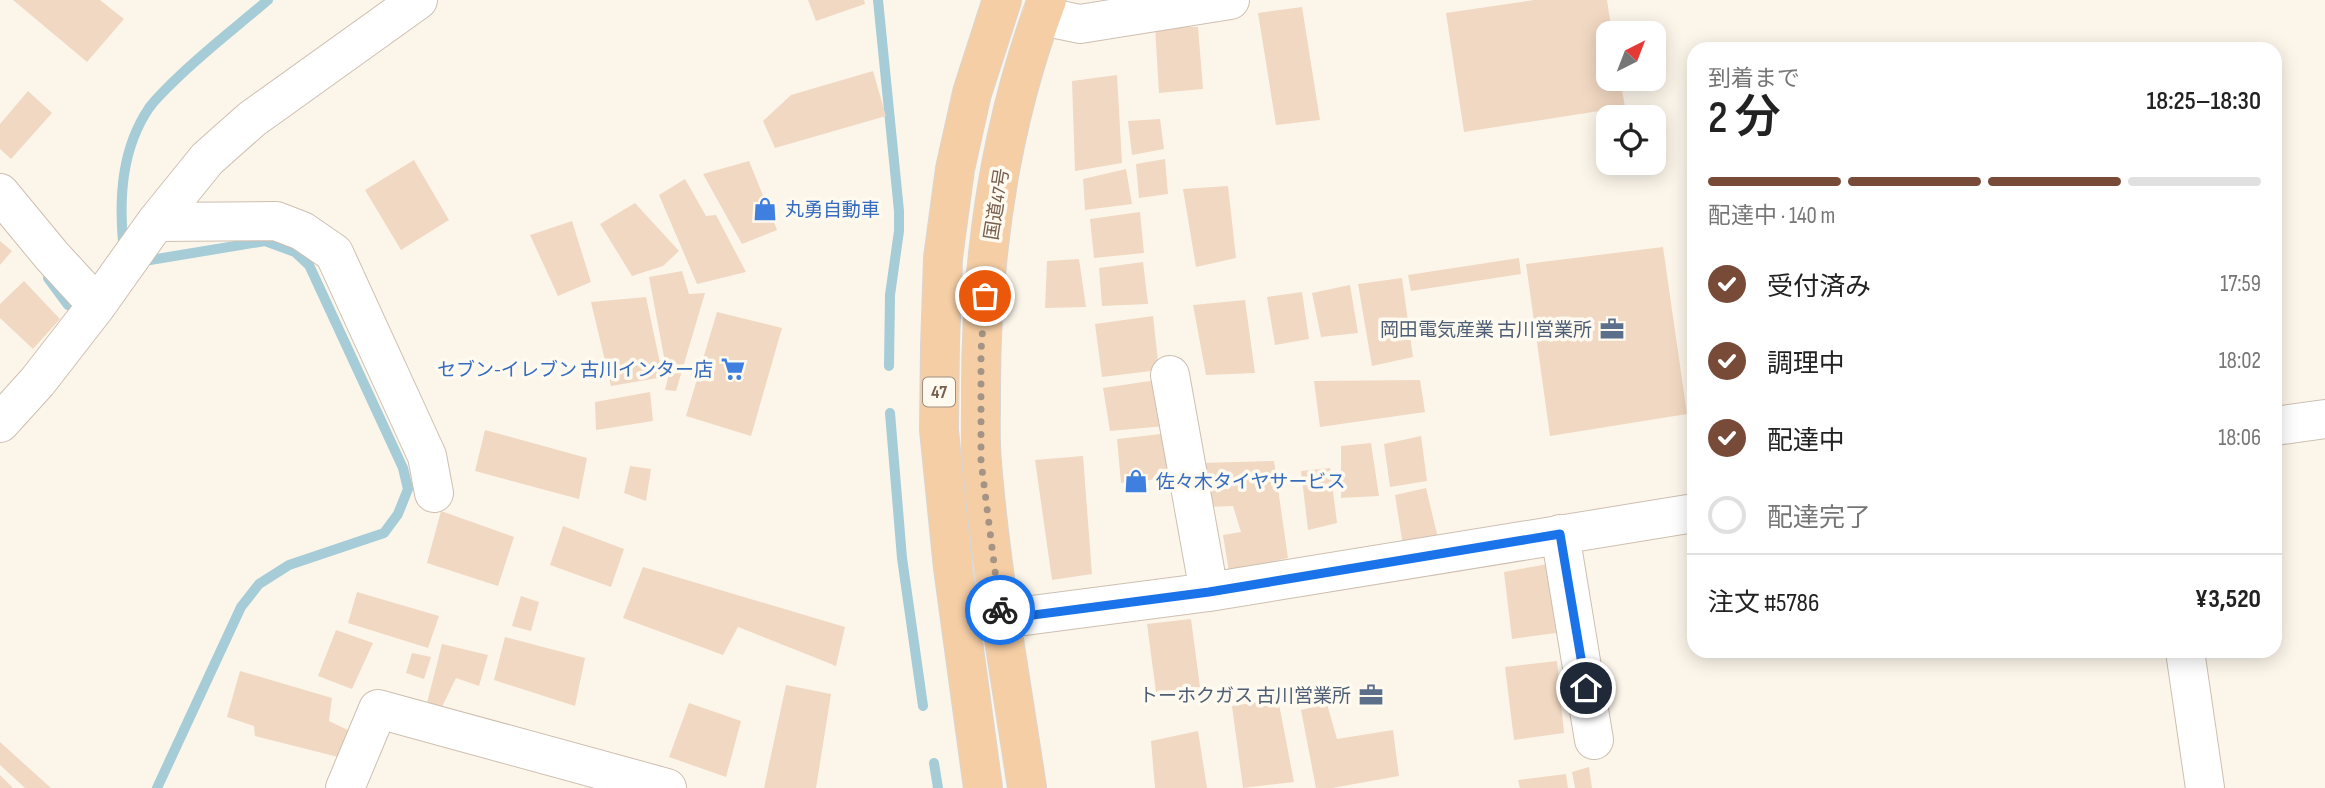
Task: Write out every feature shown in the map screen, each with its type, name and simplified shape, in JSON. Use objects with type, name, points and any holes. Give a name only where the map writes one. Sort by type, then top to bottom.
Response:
[{"type":"highway","name":"47","points":[[983,788],[953,568],[939,430],[940,346],[943,258],[955,169],[972,93],[1002,0]]},
{"type":"highway","name":"国道47号","points":[[1027,788],[981,461],[981,351],[989,240],[1010,119],[1044,8]]},
{"type":"street","points":[[0,423],[97,305],[207,159],[252,119],[418,0]]},
{"type":"street","points":[[1044,8],[1080,23],[1230,0]]},
{"type":"street","points":[[0,192],[52,256],[97,305]]},
{"type":"street","points":[[142,243],[276,221],[302,231],[334,253],[427,456],[434,493]]},
{"type":"street","points":[[1170,375],[1209,592]]},
{"type":"street","points":[[2282,425],[2325,419]]},
{"type":"street","points":[[1002,619],[1209,592],[1687,514]]},
{"type":"street","points":[[1560,534],[1594,740]]},
{"type":"street","points":[[2186,658],[2205,788]]},
{"type":"street","points":[[345,788],[378,709],[570,776],[667,788]]},
{"type":"building","points":[[13,0],[100,0],[124,19],[87,62]]},
{"type":"building","points":[[808,0],[864,0],[865,4],[816,21]]},
{"type":"building","points":[[1534,0],[1607,0],[1610,21],[1596,21],[1596,91],[1622,91],[1625,105],[1596,105],[1596,112],[1464,132],[1446,13]]},
{"type":"building","points":[[1302,7],[1320,120],[1276,125],[1258,13]]},
{"type":"building","points":[[1155,27],[1198,27],[1203,89],[1159,93]]},
{"type":"building","points":[[873,71],[886,116],[775,148],[763,121],[791,95]]},
{"type":"building","points":[[1117,75],[1122,163],[1075,171],[1072,81]]},
{"type":"building","points":[[28,91],[52,113],[11,159],[0,149],[0,124]]},
{"type":"building","points":[[1160,119],[1164,149],[1132,155],[1128,121]]},
{"type":"building","points":[[1165,159],[1168,194],[1139,198],[1136,164]]},
{"type":"building","points":[[414,160],[449,220],[401,250],[365,190]]},
{"type":"building","points":[[749,161],[777,230],[742,244],[703,174]]},
{"type":"building","points":[[1126,169],[1132,204],[1085,210],[1083,179]]},
{"type":"building","points":[[685,179],[706,216],[716,215],[746,272],[697,284],[659,195]]},
{"type":"building","points":[[1228,186],[1236,258],[1196,267],[1183,189]]},
{"type":"building","points":[[635,203],[679,251],[663,266],[632,276],[600,224]]},
{"type":"building","points":[[1140,212],[1144,253],[1094,258],[1090,219]]},
{"type":"building","points":[[572,221],[591,282],[558,296],[530,235]]},
{"type":"building","points":[[0,241],[12,251],[0,265]]},
{"type":"building","points":[[1663,247],[1687,414],[1550,436],[1526,264]]},
{"type":"building","points":[[1519,258],[1521,274],[1411,291],[1408,275]]},
{"type":"building","points":[[1079,259],[1086,307],[1045,308],[1047,261]]},
{"type":"building","points":[[1143,262],[1148,304],[1102,306],[1099,268]]},
{"type":"building","points":[[682,271],[689,294],[705,293],[676,391],[665,390],[668,378],[649,277]]},
{"type":"building","points":[[1402,278],[1413,357],[1372,366],[1358,284]]},
{"type":"building","points":[[24,281],[60,319],[33,349],[0,318],[0,304]]},
{"type":"building","points":[[1350,285],[1358,333],[1321,337],[1312,293]]},
{"type":"building","points":[[1302,292],[1309,339],[1275,345],[1267,297]]},
{"type":"building","points":[[646,297],[663,377],[611,386],[591,302]]},
{"type":"building","points":[[1245,300],[1255,373],[1206,375],[1193,305]]},
{"type":"building","points":[[717,312],[782,328],[751,436],[686,416]]},
{"type":"building","points":[[1153,316],[1159,370],[1102,377],[1095,324]]},
{"type":"building","points":[[1163,379],[1165,426],[1110,431],[1103,388]]},
{"type":"building","points":[[1420,380],[1425,412],[1320,427],[1314,381]]},
{"type":"building","points":[[650,392],[653,421],[596,430],[595,402]]},
{"type":"building","points":[[485,430],[587,458],[579,499],[475,471]]},
{"type":"building","points":[[1170,433],[1177,477],[1121,483],[1117,439]]},
{"type":"building","points":[[1421,436],[1427,481],[1390,487],[1384,444]]},
{"type":"building","points":[[1371,443],[1379,496],[1341,498],[1341,446]]},
{"type":"building","points":[[1083,456],[1092,574],[1052,580],[1035,460]]},
{"type":"building","points":[[1274,461],[1288,558],[1229,572],[1223,535],[1241,532],[1233,506],[1207,507],[1202,463]]},
{"type":"building","points":[[630,466],[651,469],[646,501],[624,493]]},
{"type":"building","points":[[1330,468],[1337,523],[1308,530],[1301,471]]},
{"type":"building","points":[[1426,488],[1438,538],[1403,546],[1395,495]]},
{"type":"building","points":[[441,511],[514,537],[498,586],[427,563]]},
{"type":"building","points":[[563,526],[624,549],[611,587],[550,565]]},
{"type":"building","points":[[1548,564],[1556,633],[1512,639],[1504,572]]},
{"type":"building","points":[[643,567],[845,627],[836,666],[738,627],[723,655],[623,618]]},
{"type":"building","points":[[357,592],[439,616],[428,648],[348,623]]},
{"type":"building","points":[[521,596],[539,602],[531,631],[512,626]]},
{"type":"building","points":[[1191,619],[1200,687],[1156,692],[1147,624]]},
{"type":"building","points":[[336,630],[373,643],[352,689],[318,676]]},
{"type":"building","points":[[505,637],[585,658],[575,706],[494,680]]},
{"type":"building","points":[[442,644],[488,655],[479,686],[456,678],[441,709],[427,703]]},
{"type":"building","points":[[412,653],[431,657],[424,679],[406,673]]},
{"type":"building","points":[[1557,661],[1564,733],[1514,740],[1505,667]]},
{"type":"building","points":[[240,671],[332,698],[329,721],[356,734],[346,759],[255,736],[254,726],[227,717]]},
{"type":"building","points":[[786,685],[831,694],[816,788],[764,788]]},
{"type":"building","points":[[1278,699],[1294,782],[1243,788],[1232,706]]},
{"type":"building","points":[[689,703],[741,721],[726,777],[669,757]]},
{"type":"building","points":[[1327,704],[1337,739],[1393,730],[1399,776],[1332,788],[1316,788],[1301,710]]},
{"type":"building","points":[[1198,731],[1207,788],[1155,788],[1151,741]]},
{"type":"building","points":[[0,742],[51,788],[25,788],[0,765]]},
{"type":"building","points":[[1589,767],[1592,788],[1575,788],[1572,772]]},
{"type":"building","points":[[1566,774],[1568,788],[1520,788],[1518,780]]},
{"type":"building","points":[[0,775],[13,788],[0,788]]},
{"type":"waterway","points":[[127,245],[123,242],[122,190],[128,156],[140,123],[153,103],[179,76],[268,0]]},
{"type":"waterway","points":[[878,0],[899,211],[899,231],[890,295],[889,366]]},
{"type":"waterway","points":[[141,258],[144,261],[265,241],[295,252],[309,265],[403,468],[408,489],[398,514],[384,533],[289,565],[259,584],[241,607],[157,788]]},
{"type":"waterway","points":[[48,278],[68,305]]},
{"type":"waterway","points":[[890,413],[902,558],[923,706]]},
{"type":"waterway","points":[[934,763],[938,788]]},
{"type":"way so far","points":[[985,296],[981,351],[981,461],[1000,610]]},
{"type":"place","name":"丸勇自動車","points":[[765,209]]},
{"type":"place","name":"岡田電気産業 古川営業所","points":[[1612,329]]},
{"type":"place","name":"セブン-イレブン 古川インター店","points":[[733,369]]},
{"type":"place","name":"佐々木タイヤサービス","points":[[1136,481]]},
{"type":"place","name":"トーホクガス 古川営業所","points":[[1371,695]]},
{"type":"route","points":[[1000,610],[1002,619],[1209,592],[1560,534],[1586,688]]}]
